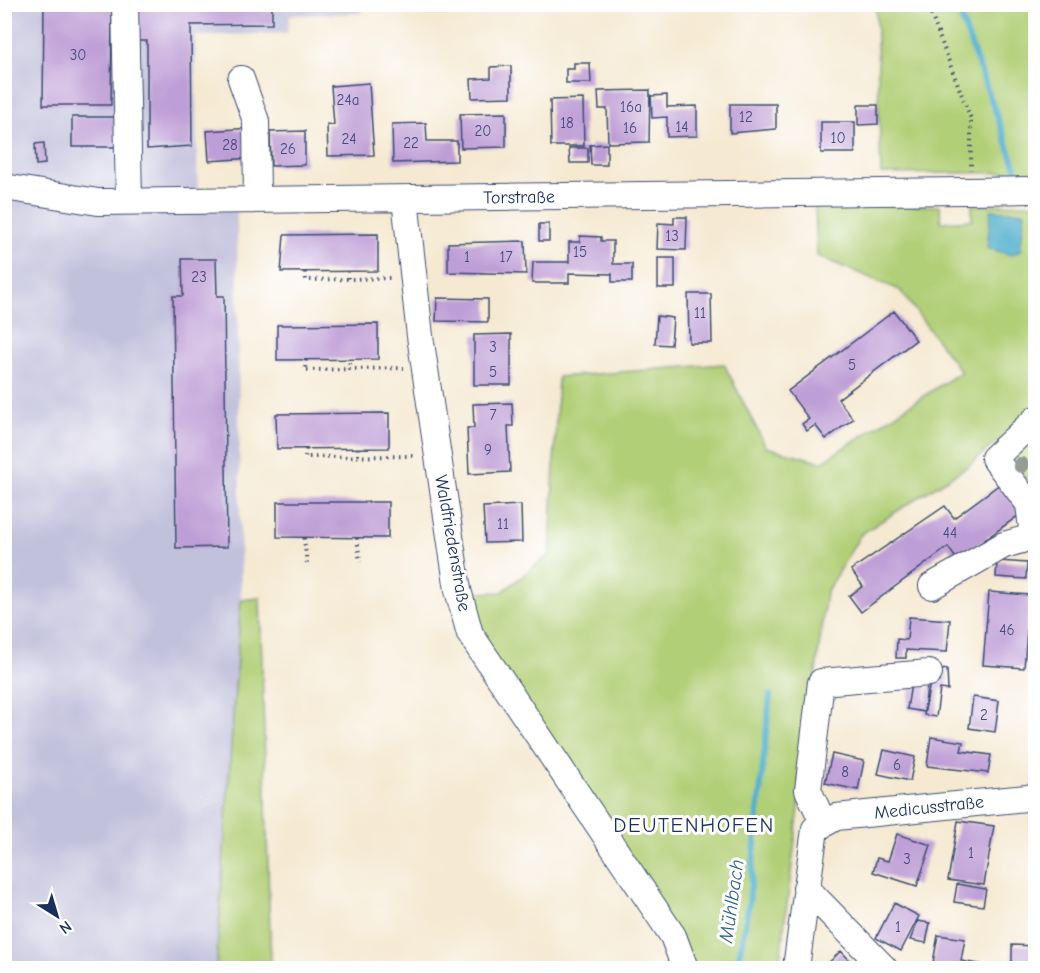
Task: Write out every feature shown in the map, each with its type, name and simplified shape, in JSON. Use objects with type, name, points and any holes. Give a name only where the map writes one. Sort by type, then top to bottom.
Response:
[{"type":"street","points":[[125,4],[129,201]]},
{"type":"street","points":[[241,79],[256,121],[257,198]]},
{"type":"street","name":"Torstraße","points":[[4,187],[98,202],[257,198],[405,199],[1035,190]]},
{"type":"street","name":"Waldfriedenstraße","points":[[405,199],[425,367],[458,590],[470,634],[673,936],[685,969]]},
{"type":"street","points":[[932,586],[1004,545],[1034,537],[1029,504],[994,458],[1035,420]]},
{"type":"street","points":[[796,969],[815,829],[823,822],[808,790],[821,682],[928,673]]},
{"type":"street","name":"Medicusstraße","points":[[823,822],[836,817],[1035,797]]},
{"type":"street","points":[[806,888],[884,969]]},
{"type":"path","points":[[927,4],[971,119],[971,190]]},
{"type":"path","points":[[348,271],[348,279]]},
{"type":"path","points":[[305,272],[306,280],[414,277]]},
{"type":"path","points":[[349,370],[350,359]]},
{"type":"path","points":[[306,360],[305,370],[425,367]]},
{"type":"path","points":[[358,448],[358,456]]},
{"type":"path","points":[[306,449],[305,456],[438,456]]},
{"type":"path","points":[[304,538],[307,564]]},
{"type":"path","points":[[357,538],[360,562]]},
{"type":"shaded area","points":[[5,5],[361,5],[361,13],[290,15],[287,33],[195,36],[198,210],[237,211],[241,600],[216,968],[5,968]]},
{"type":"green space","points":[[876,5],[1026,5],[1035,14],[1035,172],[881,174]]},
{"type":"green space","points":[[1035,204],[1035,410],[968,466],[861,534],[826,592],[779,968],[689,968],[474,631],[471,593],[502,592],[550,554],[558,377],[724,364],[766,447],[822,462],[961,372],[900,290],[817,256],[815,206],[940,206],[941,222],[972,220],[972,205]]},
{"type":"green space","points":[[1035,427],[1035,493],[1007,452]]},
{"type":"green space","points":[[260,598],[271,968],[216,968],[241,600]]},
{"type":"water","points":[[991,210],[1025,212],[1020,251],[1011,255],[987,248]]},
{"type":"building","points":[[44,4],[112,4],[111,105],[43,105]]},
{"type":"building","points":[[138,4],[272,4],[272,24],[191,25],[192,146],[147,149],[147,41],[137,41]]},
{"type":"building","points":[[574,63],[590,63],[591,83],[566,83],[566,69],[574,69]]},
{"type":"building","points":[[511,66],[511,97],[472,98],[471,79],[491,78],[491,67]]},
{"type":"building","points":[[369,83],[374,155],[328,156],[327,124],[334,125],[331,86]]},
{"type":"building","points":[[650,90],[649,142],[608,143],[607,109],[599,109],[598,91]]},
{"type":"building","points":[[667,95],[667,107],[697,106],[697,136],[667,137],[667,117],[652,118],[651,96]]},
{"type":"building","points":[[583,99],[584,146],[551,146],[550,100]]},
{"type":"building","points":[[730,104],[776,104],[776,129],[730,133]]},
{"type":"building","points":[[858,105],[878,105],[878,124],[858,125]]},
{"type":"building","points":[[506,113],[506,147],[461,148],[460,114]]},
{"type":"building","points":[[72,117],[117,117],[117,147],[72,147]]},
{"type":"building","points":[[821,122],[855,122],[855,153],[821,153]]},
{"type":"building","points":[[426,123],[427,141],[457,141],[457,161],[393,163],[392,124]]},
{"type":"building","points":[[251,128],[253,158],[209,161],[207,131]]},
{"type":"building","points":[[305,131],[305,165],[271,166],[270,132]]},
{"type":"building","points":[[44,143],[45,164],[36,165],[35,144]]},
{"type":"building","points":[[607,144],[607,165],[591,165],[590,145]]},
{"type":"building","points":[[569,148],[588,148],[588,163],[570,163]]},
{"type":"building","points":[[674,217],[687,217],[686,250],[657,249],[658,223],[674,224]]},
{"type":"building","points":[[539,224],[549,224],[549,241],[539,241]]},
{"type":"building","points":[[378,234],[378,271],[281,272],[284,235]]},
{"type":"building","points":[[580,236],[601,237],[601,241],[613,241],[613,264],[632,264],[632,282],[612,282],[612,274],[569,273],[569,283],[532,283],[533,262],[569,262],[569,242],[580,242]]},
{"type":"building","points":[[525,241],[526,274],[448,272],[448,243]]},
{"type":"building","points":[[658,258],[675,258],[675,288],[658,288]]},
{"type":"building","points":[[182,259],[216,259],[217,296],[224,296],[227,547],[176,548],[173,296],[183,296]]},
{"type":"building","points":[[688,294],[711,294],[712,343],[689,343]]},
{"type":"building","points":[[437,298],[488,299],[488,322],[436,321]]},
{"type":"building","points":[[894,311],[916,340],[838,399],[853,419],[826,439],[815,425],[807,431],[802,424],[809,419],[788,391]]},
{"type":"building","points":[[657,316],[673,318],[671,345],[655,344]]},
{"type":"building","points":[[378,324],[378,359],[277,360],[277,325]]},
{"type":"building","points":[[511,334],[511,385],[474,385],[474,335]]},
{"type":"building","points":[[512,403],[513,426],[508,426],[510,472],[469,474],[467,428],[474,428],[473,404]]},
{"type":"building","points":[[389,413],[389,448],[277,449],[276,414]]},
{"type":"building","points":[[1004,481],[1026,510],[957,560],[948,547],[861,612],[849,596],[863,586],[851,570],[945,506],[954,518]]},
{"type":"building","points":[[277,502],[388,502],[388,538],[277,537]]},
{"type":"building","points":[[521,505],[522,542],[485,543],[483,507]]},
{"type":"building","points":[[997,561],[1027,563],[1026,579],[996,577]]},
{"type":"building","points":[[989,592],[1030,595],[1024,668],[983,665]]},
{"type":"building","points":[[909,617],[950,620],[947,652],[906,650],[906,658],[896,658],[897,639],[907,640]]},
{"type":"building","points":[[947,669],[948,690],[940,689],[936,717],[924,715],[932,672]]},
{"type":"building","points":[[911,684],[927,686],[924,712],[907,709]]},
{"type":"building","points":[[973,697],[999,701],[995,732],[969,728]]},
{"type":"building","points":[[931,737],[963,742],[961,751],[991,755],[988,773],[927,766]]},
{"type":"building","points":[[884,750],[915,757],[910,781],[878,774]]},
{"type":"building","points":[[832,754],[864,761],[858,790],[825,783]]},
{"type":"building","points":[[958,821],[994,826],[984,885],[948,880]]},
{"type":"building","points":[[897,834],[931,845],[917,886],[873,872],[877,858],[888,861]]},
{"type":"building","points":[[957,884],[986,889],[983,906],[954,902]]},
{"type":"building","points":[[894,903],[919,916],[901,951],[876,938]]},
{"type":"building","points":[[918,921],[930,923],[926,943],[910,940]]},
{"type":"building","points":[[938,935],[965,939],[961,961],[985,965],[984,968],[932,968]]},
{"type":"building","points":[[1012,945],[1035,946],[1035,968],[1012,968]]},
{"type":"building","points":[[841,951],[857,968],[823,968]]},
{"type":"waterway","name":"Mühlbach","points":[[956,4],[1016,168]]},
{"type":"waterway","name":"Mühlbach","points":[[737,968],[749,903],[770,695]]},
{"type":"district","name":"DEUTENHOFEN","points":[[694,825]]}]
